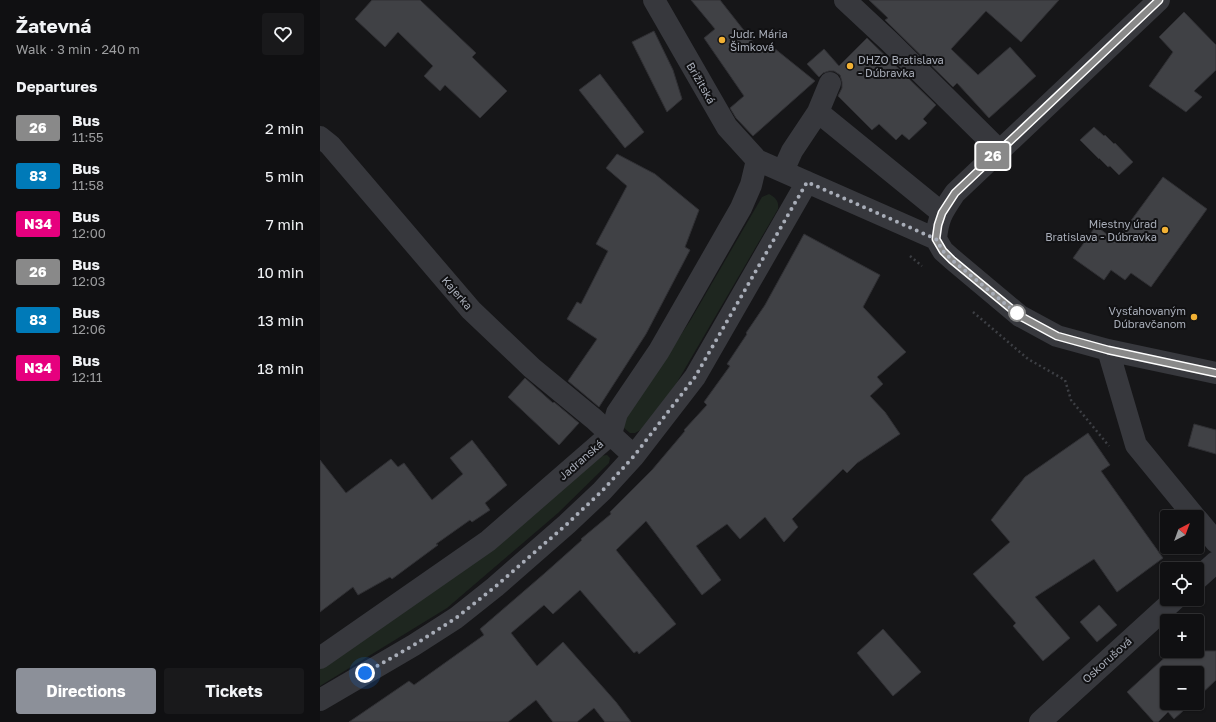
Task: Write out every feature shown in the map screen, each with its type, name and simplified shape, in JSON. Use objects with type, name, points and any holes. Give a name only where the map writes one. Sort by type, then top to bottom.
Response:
[{"type":"street","name":"Brižitská","points":[[654,0],[727,128],[757,160]]},
{"type":"street","points":[[845,0],[890,42],[999,150]]},
{"type":"street","points":[[936,239],[942,213],[955,193],[1159,0]]},
{"type":"street","points":[[783,171],[792,151],[818,112],[830,83]]},
{"type":"street","points":[[818,112],[942,213]]},
{"type":"street","name":"Kajerka","points":[[320,136],[330,144],[471,310],[532,368],[594,419],[634,456]]},
{"type":"street","points":[[757,160],[936,239],[943,251],[952,260],[1020,316],[1057,336],[1108,350],[1216,373]]},
{"type":"street","name":"Jadranská","points":[[320,658],[488,541],[611,434],[616,413],[659,352],[741,208],[751,185],[757,160]]},
{"type":"street","points":[[320,700],[414,645],[456,618],[495,587],[602,491],[634,456],[695,377],[807,182]]},
{"type":"street","points":[[1108,350],[1136,445],[1189,510]]},
{"type":"street","points":[[1204,528],[1216,542]]},
{"type":"street","points":[[1204,573],[1216,562]]},
{"type":"street","name":"Oskorušová","points":[[1040,722],[1167,606]]},
{"type":"path","points":[[903,252],[922,266]]},
{"type":"path","points":[[970,308],[1028,359],[1065,380],[1072,400],[1112,449]]},
{"type":"shaded area","points":[[769,194],[776,200],[778,209],[676,384],[644,428],[635,433],[630,433],[624,428],[624,420],[690,321],[762,197]]},
{"type":"shaded area","points":[[607,455],[610,458],[609,463],[558,513],[447,608],[320,686],[320,665],[599,456]]},
{"type":"building","points":[[372,0],[420,0],[476,53],[472,57],[507,91],[480,118],[445,85],[440,91],[424,76],[433,66],[398,32],[385,47],[355,19]]},
{"type":"building","points":[[691,0],[720,0],[761,52],[769,44],[815,81],[753,136],[736,118],[730,108],[744,96],[704,38],[715,29]]},
{"type":"building","points":[[869,0],[1059,0],[1021,42],[986,11],[951,49],[978,75],[1010,47],[1036,76],[989,118],[957,83],[953,87],[885,20],[888,18]]},
{"type":"building","points":[[1184,12],[1216,45],[1216,70],[1194,91],[1202,97],[1186,112],[1149,86],[1173,52],[1159,37]]},
{"type":"building","points":[[654,31],[673,70],[682,99],[667,112],[632,42]]},
{"type":"building","points":[[867,38],[936,105],[923,119],[927,123],[909,140],[902,134],[896,140],[879,124],[872,130],[838,96],[842,88],[840,75],[834,71],[829,71],[823,73],[819,77],[807,64],[824,49],[839,66]]},
{"type":"building","points":[[600,74],[644,132],[625,148],[579,90]]},
{"type":"building","points":[[1094,127],[1114,144],[1115,143],[1133,162],[1119,175],[1110,166],[1108,167],[1099,159],[1080,140]]},
{"type":"building","points":[[617,154],[655,174],[699,210],[685,247],[690,250],[646,334],[599,407],[568,381],[597,339],[567,319],[577,302],[581,304],[608,251],[596,244],[627,186],[606,168]]},
{"type":"building","name":"Miestny úrad Bratislava - Dúbravka","points":[[1163,177],[1207,209],[1151,287],[1131,273],[1125,280],[1111,270],[1104,280],[1073,258],[1096,226],[1116,241]]},
{"type":"building","points":[[804,234],[880,275],[863,307],[906,352],[877,377],[883,384],[870,396],[885,412],[900,434],[857,463],[847,473],[843,469],[792,519],[798,527],[784,542],[765,517],[740,539],[727,524],[696,546],[721,580],[702,595],[646,521],[616,550],[676,624],[639,654],[637,651],[634,653],[580,590],[553,614],[544,605],[511,633],[537,666],[563,642],[616,702],[631,722],[605,722],[594,708],[577,722],[553,722],[536,700],[508,722],[349,722],[409,681],[414,685],[484,635],[480,629],[611,514],[610,512],[652,470],[685,431],[684,430],[707,405],[704,402],[730,366],[727,364],[765,305]]},
{"type":"building","points":[[525,378],[553,403],[554,402],[579,423],[559,445],[508,397]]},
{"type":"building","points":[[1194,424],[1216,430],[1216,454],[1188,446]]},
{"type":"building","points":[[1088,433],[1110,465],[1101,471],[1163,558],[1117,592],[1094,559],[1035,597],[1070,638],[1043,661],[1013,626],[1016,623],[973,574],[1010,542],[991,520],[1025,477]]},
{"type":"building","points":[[472,440],[507,485],[485,503],[490,510],[472,522],[470,520],[436,544],[438,545],[392,579],[390,577],[358,595],[353,587],[320,612],[320,460],[346,493],[391,459],[398,467],[404,463],[432,500],[463,474],[450,458]]},
{"type":"building","points":[[1099,605],[1117,625],[1097,642],[1080,622]]},
{"type":"building","points":[[883,629],[921,672],[893,696],[857,653]]},
{"type":"building","points":[[1204,651],[1216,651],[1216,680],[1204,691],[1204,666],[1160,666],[1160,710],[1184,710],[1174,719],[1168,712],[1158,722],[1154,722],[1127,692],[1164,658],[1204,658]]},
{"type":"bus line","name":"26","points":[[1159,0],[955,193],[942,213],[936,239],[943,251],[952,260],[1020,316],[1057,336],[1108,350],[1216,373]]},
{"type":"place","name":"Judr. Mária Šimková","points":[[722,40]]},
{"type":"place","name":"DHZO Bratislava - Dúbravka","points":[[850,66]]},
{"type":"place","name":"Miestny úrad Bratislava - Dúbravka","points":[[1165,230]]},
{"type":"place","name":"Vysťahovaným Dúbravčanom","points":[[1194,317]]},
{"type":"route","points":[[365,673],[414,645],[456,618],[495,587],[567,524],[602,491],[634,456],[695,377],[807,182],[936,239],[943,251],[952,260],[1020,316],[1017,313]]}]
